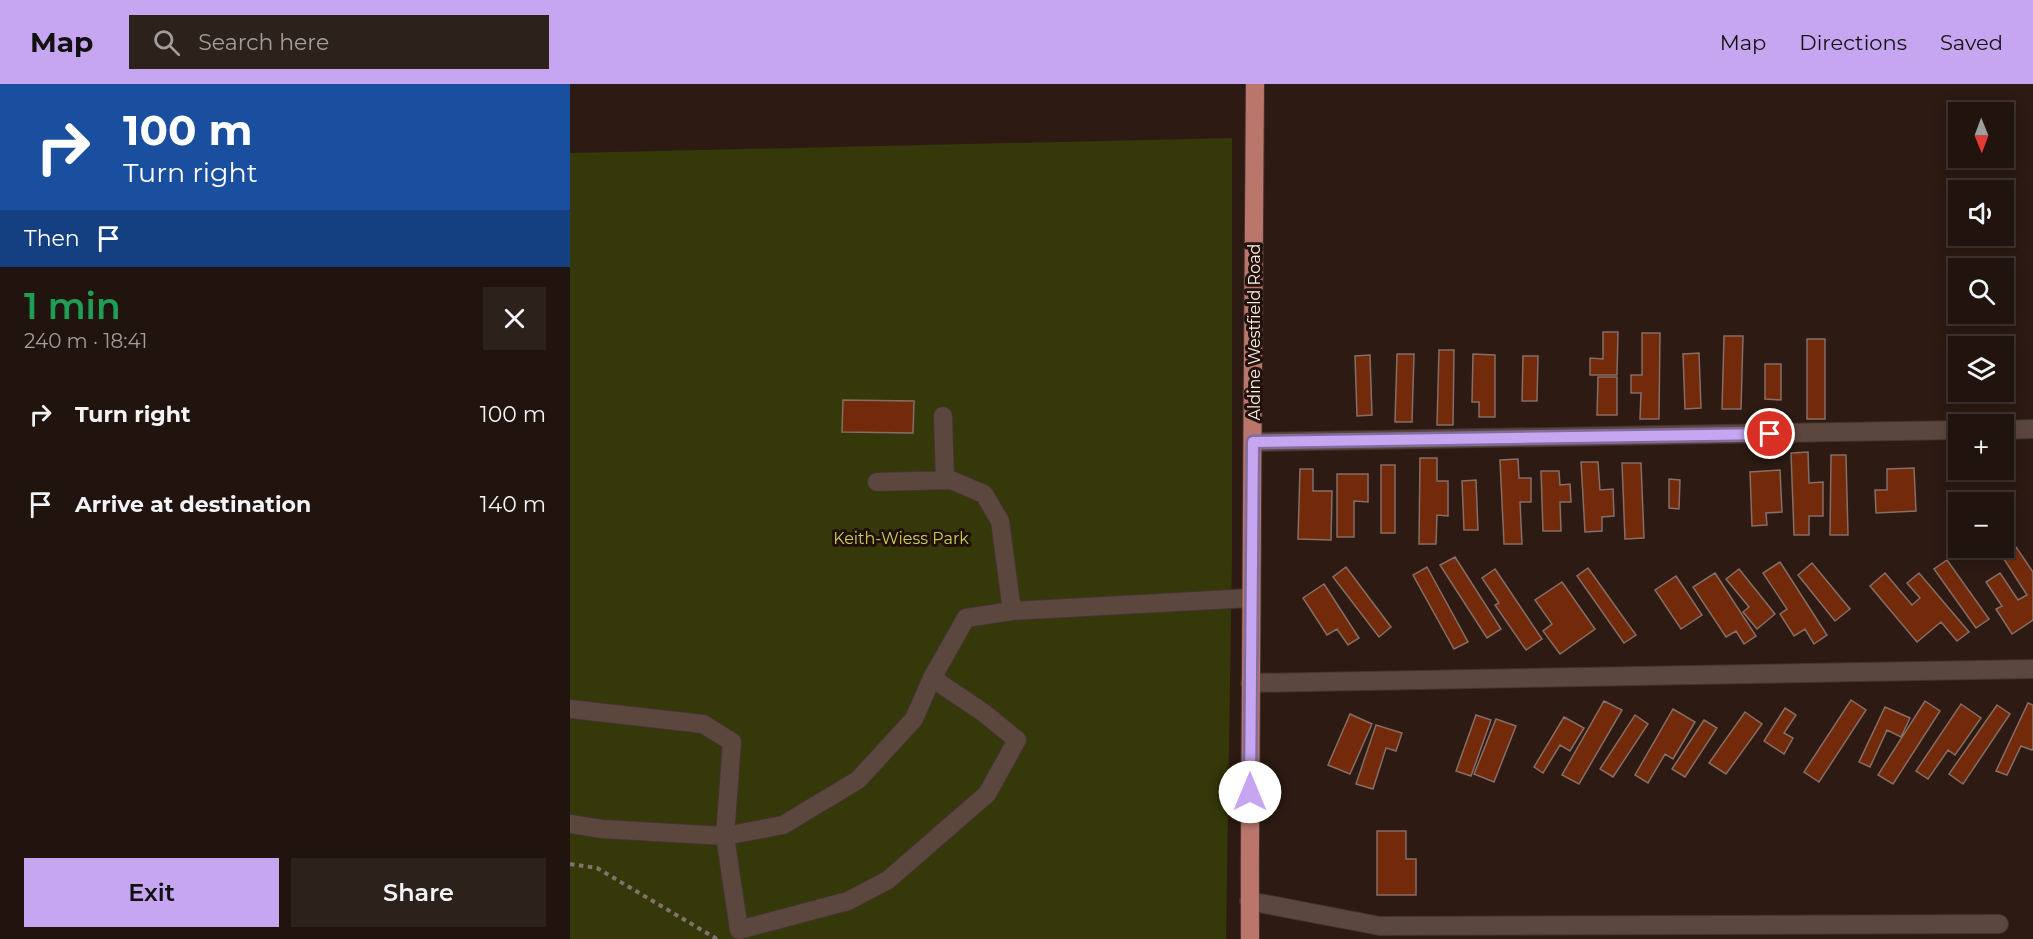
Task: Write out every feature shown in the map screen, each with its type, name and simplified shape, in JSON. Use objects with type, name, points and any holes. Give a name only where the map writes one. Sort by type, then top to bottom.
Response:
[{"type":"main road","name":"Aldine Westfield Road","points":[[1250,939],[1255,84]]},
{"type":"lane","points":[[943,416],[945,480]]},
{"type":"lane","points":[[2014,430],[2033,429]]},
{"type":"lane","points":[[1253,442],[1948,430]]},
{"type":"lane","points":[[877,482],[951,480],[984,494],[1000,521],[1012,611]]},
{"type":"lane","points":[[570,824],[602,829],[725,836],[783,825],[858,780],[914,719],[932,678],[966,618],[1012,611],[1251,598]]},
{"type":"lane","points":[[1250,683],[2033,669]]},
{"type":"lane","points":[[570,709],[703,724],[732,742],[725,836],[739,930],[848,901],[888,880],[987,794],[1017,740],[984,713],[932,678]]},
{"type":"lane","points":[[1250,901],[1380,926],[1999,924]]},
{"type":"path","points":[[570,864],[597,868],[717,939]]},
{"type":"green space","name":"Keith-Wiess Park","points":[[1232,138],[1232,561],[1226,939],[570,939],[570,153]]},
{"type":"building","points":[[1603,332],[1618,332],[1617,375],[1590,375],[1590,358],[1603,359]]},
{"type":"building","points":[[1642,333],[1660,333],[1659,419],[1640,419],[1641,393],[1631,393],[1631,375],[1642,375]]},
{"type":"building","points":[[1724,336],[1743,336],[1741,409],[1722,409]]},
{"type":"building","points":[[1807,339],[1825,339],[1825,419],[1807,419]]},
{"type":"building","points":[[1439,350],[1454,350],[1453,425],[1437,425]]},
{"type":"building","points":[[1699,353],[1701,408],[1685,409],[1683,354]]},
{"type":"building","points":[[1397,354],[1414,354],[1412,422],[1395,422]]},
{"type":"building","points":[[1473,354],[1495,355],[1495,417],[1479,417],[1479,402],[1472,402]]},
{"type":"building","points":[[1370,355],[1372,415],[1357,416],[1355,356]]},
{"type":"building","points":[[1523,356],[1538,356],[1537,401],[1522,401]]},
{"type":"building","points":[[1765,364],[1781,364],[1781,400],[1765,399]]},
{"type":"building","points":[[1598,377],[1617,377],[1617,415],[1597,415]]},
{"type":"building","points":[[843,400],[914,401],[913,433],[842,432]]},
{"type":"building","points":[[1808,452],[1809,483],[1823,482],[1823,516],[1809,516],[1809,535],[1794,535],[1791,453]]},
{"type":"building","points":[[1831,455],[1846,455],[1848,535],[1830,535]]},
{"type":"building","points":[[1420,458],[1437,458],[1437,481],[1448,481],[1448,516],[1437,515],[1436,544],[1419,544]]},
{"type":"building","points":[[1518,459],[1519,478],[1531,478],[1531,502],[1520,502],[1522,544],[1504,544],[1500,460]]},
{"type":"building","points":[[1581,462],[1598,462],[1600,490],[1613,489],[1614,516],[1602,517],[1602,531],[1585,532]]},
{"type":"building","points":[[1622,463],[1641,463],[1644,538],[1625,539]]},
{"type":"building","points":[[1381,465],[1395,465],[1395,533],[1381,533]]},
{"type":"building","points":[[1914,468],[1916,511],[1876,513],[1875,490],[1887,490],[1887,469]]},
{"type":"building","points":[[1300,469],[1313,469],[1313,491],[1332,491],[1331,540],[1298,539]]},
{"type":"building","points":[[1780,470],[1782,512],[1766,513],[1767,525],[1752,526],[1750,472]]},
{"type":"building","points":[[1541,471],[1559,471],[1560,485],[1570,484],[1571,502],[1560,502],[1561,531],[1543,531]]},
{"type":"building","points":[[1337,474],[1368,474],[1368,502],[1354,501],[1354,537],[1337,537]]},
{"type":"building","points":[[1669,479],[1680,480],[1679,509],[1669,508]]},
{"type":"building","points":[[1476,480],[1478,530],[1464,530],[1462,481]]},
{"type":"building","points":[[2016,547],[2033,572],[2033,620],[2012,634],[1996,609],[2002,606],[1986,582],[2000,573],[2018,600],[2027,595],[2003,558],[2014,558]]},
{"type":"building","points":[[1455,557],[1501,629],[1487,638],[1440,565]]},
{"type":"building","points":[[1947,560],[1989,619],[1976,628],[1934,569]]},
{"type":"building","points":[[1780,562],[1827,635],[1814,644],[1805,629],[1794,636],[1780,614],[1787,609],[1763,573]]},
{"type":"building","points":[[1812,563],[1850,609],[1835,621],[1798,575]]},
{"type":"building","points":[[1346,567],[1391,627],[1379,637],[1333,577]]},
{"type":"building","points":[[1427,567],[1468,642],[1454,649],[1413,575]]},
{"type":"building","points":[[1588,568],[1636,635],[1624,643],[1577,576]]},
{"type":"building","points":[[1495,569],[1542,639],[1526,650],[1495,605],[1499,603],[1482,578]]},
{"type":"building","points":[[1739,569],[1775,614],[1757,629],[1743,612],[1749,607],[1726,579]]},
{"type":"building","points":[[1715,573],[1756,636],[1744,644],[1736,631],[1726,637],[1693,587]]},
{"type":"building","points":[[1885,573],[1912,605],[1920,598],[1907,583],[1919,573],[1969,632],[1957,641],[1941,622],[1917,642],[1870,586]]},
{"type":"building","points":[[1676,576],[1702,615],[1681,629],[1655,590]]},
{"type":"building","points":[[1562,582],[1595,629],[1560,654],[1543,631],[1552,624],[1535,600]]},
{"type":"building","points":[[1324,584],[1359,638],[1348,645],[1337,629],[1327,635],[1303,598]]},
{"type":"building","points":[[1851,700],[1866,710],[1819,782],[1804,772]]},
{"type":"building","points":[[1604,701],[1622,710],[1579,784],[1562,775]]},
{"type":"building","points":[[1925,701],[1940,711],[1893,784],[1878,775]]},
{"type":"building","points":[[2028,703],[2033,705],[2033,748],[2032,750],[2021,746],[2007,775],[1996,771]]},
{"type":"building","points":[[1961,704],[1981,718],[1955,755],[1948,750],[1928,779],[1916,771]]},
{"type":"building","points":[[1997,705],[2010,714],[1963,784],[1949,774]]},
{"type":"building","points":[[1885,707],[1910,718],[1901,737],[1887,730],[1870,767],[1859,762]]},
{"type":"building","points":[[1785,708],[1796,715],[1784,733],[1793,738],[1784,754],[1764,741]]},
{"type":"building","points":[[1673,709],[1695,722],[1673,759],[1665,754],[1648,783],[1635,775]]},
{"type":"building","points":[[1745,712],[1762,724],[1726,774],[1709,763]]},
{"type":"building","points":[[1350,714],[1372,724],[1350,774],[1328,765]]},
{"type":"building","points":[[1476,715],[1491,720],[1471,776],[1456,771]]},
{"type":"building","points":[[1635,715],[1648,724],[1613,777],[1600,769]]},
{"type":"building","points":[[1564,717],[1584,728],[1570,751],[1560,745],[1543,773],[1534,767]]},
{"type":"building","points":[[1496,719],[1516,726],[1494,782],[1474,774]]},
{"type":"building","points":[[1704,720],[1717,728],[1685,777],[1672,769]]},
{"type":"building","points":[[1376,725],[1402,733],[1396,751],[1386,748],[1373,789],[1356,784]]},
{"type":"building","points":[[1377,831],[1406,831],[1406,859],[1416,859],[1416,895],[1377,895]]},
{"type":"route","points":[[1250,792],[1253,442],[1770,434]]}]
